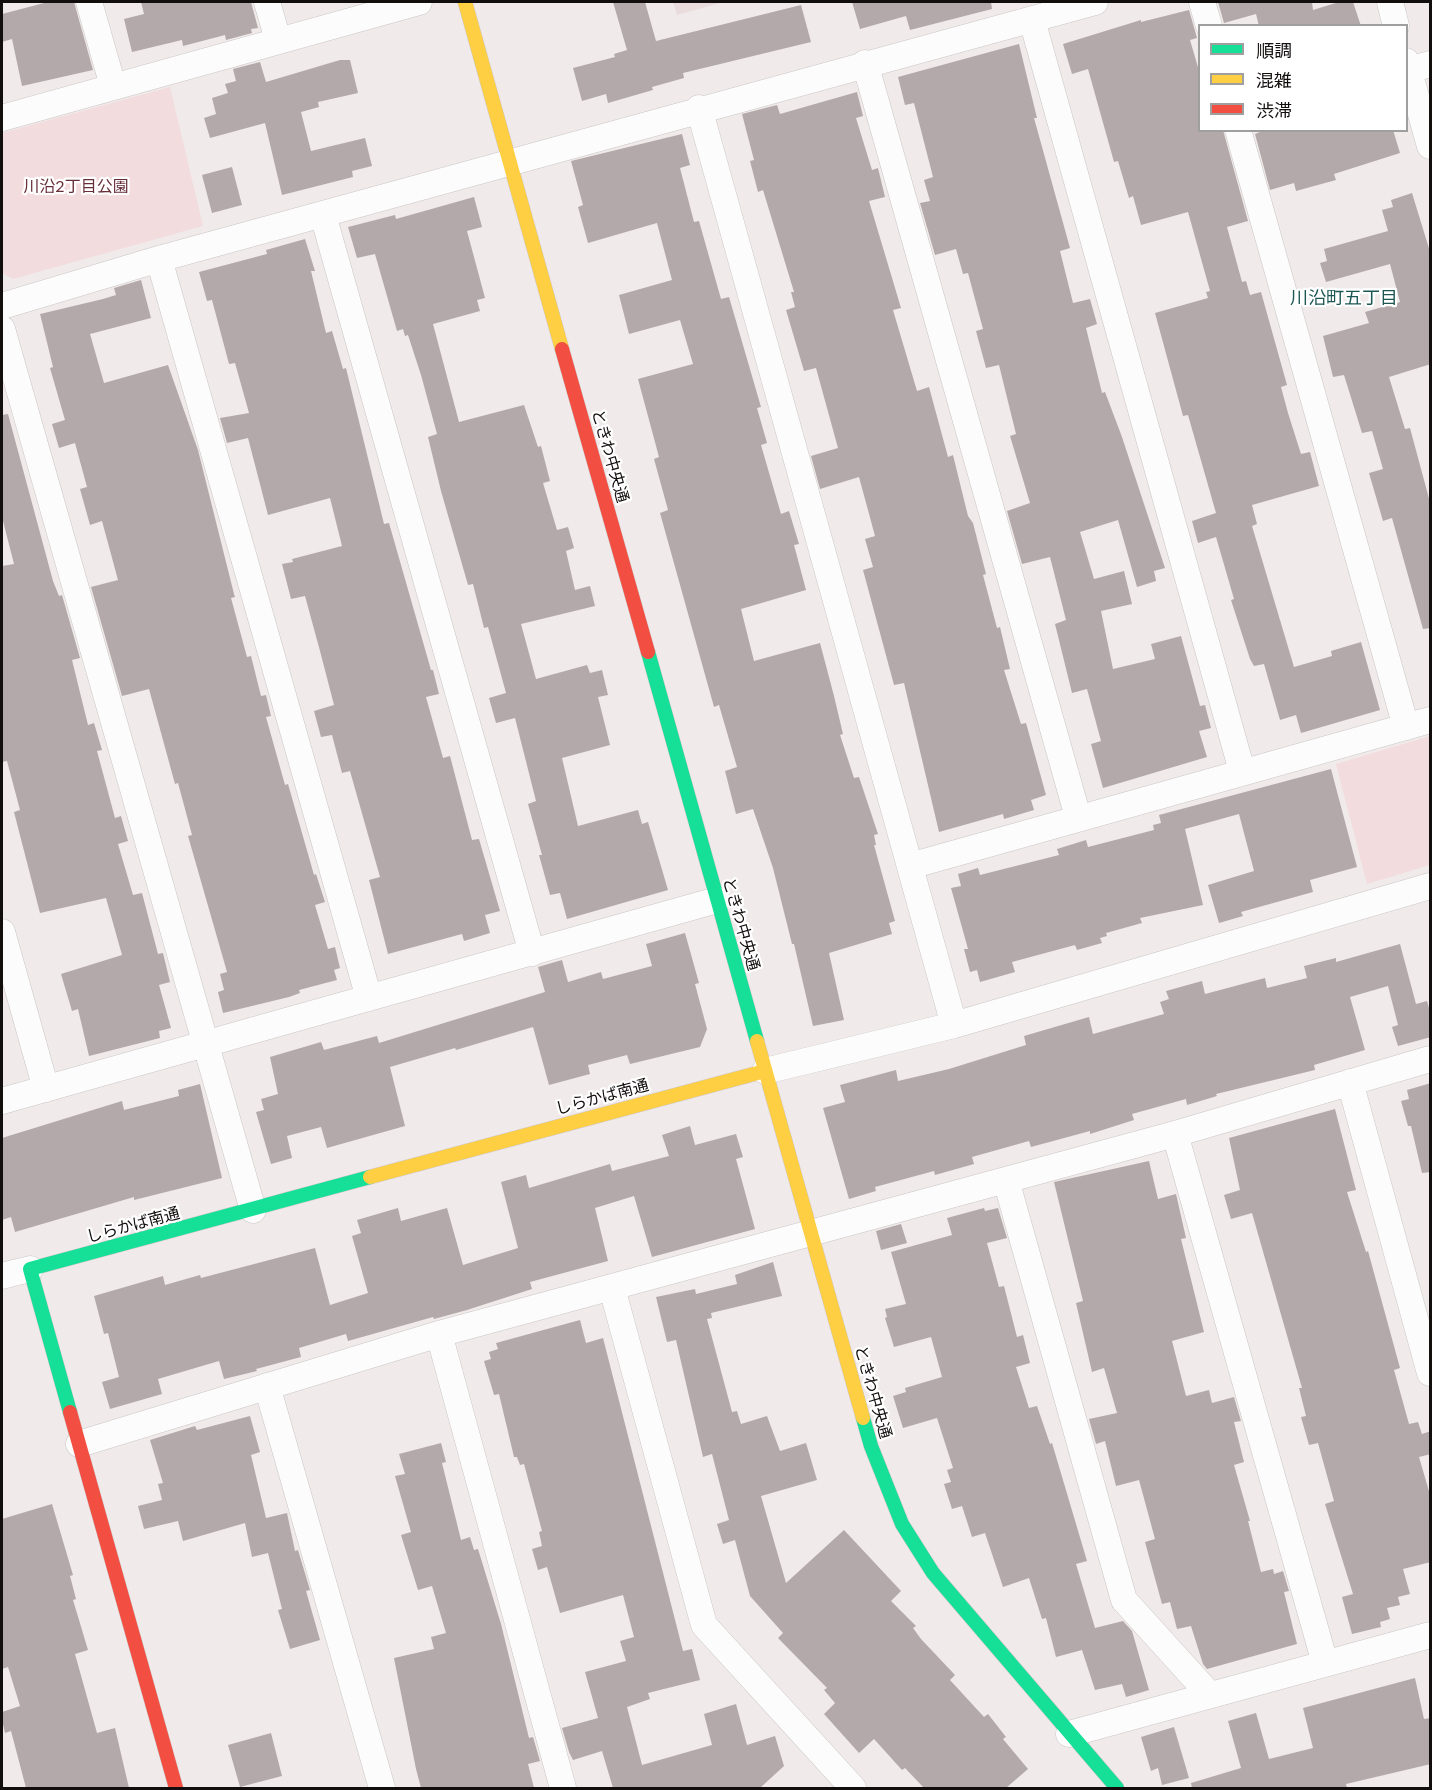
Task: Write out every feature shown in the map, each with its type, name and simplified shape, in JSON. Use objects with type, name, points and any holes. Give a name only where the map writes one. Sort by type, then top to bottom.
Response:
[{"type":"street","points":[[89,2],[113,86]]},
{"type":"street","points":[[267,2],[278,40]]},
{"type":"street","points":[[2,118],[419,2]]},
{"type":"street","name":"ときわ中央通","points":[[465,2],[870,1446],[902,1524],[933,1573],[1117,1788]]},
{"type":"street","points":[[2,306],[159,259],[511,163],[699,108],[1095,2]]},
{"type":"street","points":[[1202,2],[1208,24]]},
{"type":"street","points":[[1390,2],[1396,24]]},
{"type":"street","points":[[1032,20],[1242,771]]},
{"type":"street","points":[[865,63],[1078,817]]},
{"type":"street","points":[[1415,65],[1431,146]]},
{"type":"street","points":[[699,108],[954,1025]]},
{"type":"street","points":[[1239,132],[1406,727]]},
{"type":"street","points":[[323,215],[532,953]]},
{"type":"street","points":[[159,259],[369,998]]},
{"type":"street","points":[[2,329],[253,1210]]},
{"type":"street","points":[[910,866],[1242,771],[1431,720]]},
{"type":"street","points":[[765,1071],[954,1025],[1431,886]]},
{"type":"street","points":[[2,1101],[205,1046],[717,900]]},
{"type":"street","points":[[2,932],[46,1089]]},
{"type":"street","points":[[79,1444],[439,1334],[1175,1134],[1431,1059]]},
{"type":"street","name":"しらかば南通","points":[[30,1269],[765,1071]]},
{"type":"street","points":[[1350,1082],[1431,1373]]},
{"type":"street","points":[[1175,1134],[1325,1664]]},
{"type":"street","points":[[1006,1180],[1124,1600],[1210,1695]]},
{"type":"street","points":[[2,1276],[30,1269],[176,1788]]},
{"type":"street","points":[[612,1288],[704,1625],[853,1788]]},
{"type":"street","points":[[439,1334],[563,1788]]},
{"type":"street","points":[[267,1386],[382,1788]]},
{"type":"street","points":[[1069,1734],[1431,1635]]},
{"type":"shaded area","points":[[673,2],[724,2],[677,15]]},
{"type":"green space","name":"川沿2丁目公園","points":[[170,87],[203,226],[13,279],[2,273],[2,133]]},
{"type":"green space","points":[[1430,736],[1430,865],[1367,884],[1336,764]]},
{"type":"building","points":[[48,2],[74,2],[93,70],[22,86],[12,39],[2,42],[2,14]]},
{"type":"building","points":[[141,2],[251,2],[258,28],[251,29],[252,33],[226,40],[225,35],[183,46],[182,40],[132,52],[124,19],[144,14]]},
{"type":"building","points":[[613,2],[645,2],[656,41],[801,5],[811,42],[683,73],[684,78],[608,103],[606,94],[582,101],[573,68],[615,57],[614,54],[627,50]]},
{"type":"building","points":[[852,2],[991,2],[992,9],[910,30],[906,16],[860,29]]},
{"type":"building","points":[[1218,2],[1312,2],[1313,10],[1339,2],[1353,2],[1360,24],[1258,24],[1256,14],[1224,23]]},
{"type":"building","points":[[1189,10],[1197,38],[1190,40],[1198,67],[1198,132],[1224,132],[1248,221],[1227,227],[1242,282],[1246,281],[1250,295],[1261,292],[1287,385],[1281,387],[1288,413],[1301,454],[1310,452],[1319,486],[1252,505],[1257,524],[1252,526],[1294,667],[1332,656],[1331,651],[1361,642],[1380,710],[1301,733],[1296,715],[1280,720],[1264,664],[1254,666],[1250,659],[1231,600],[1234,599],[1216,537],[1198,543],[1192,521],[1216,513],[1188,415],[1183,416],[1155,313],[1208,298],[1206,292],[1210,291],[1188,212],[1141,225],[1133,196],[1129,198],[1118,161],[1114,162],[1088,69],[1072,74],[1063,44],[1141,20],[1141,22]]},
{"type":"building","points":[[1019,44],[1037,118],[1034,118],[1070,248],[1060,251],[1073,303],[1090,299],[1097,324],[1086,328],[1102,393],[1105,392],[1122,437],[1165,568],[1154,571],[1156,581],[1137,587],[1118,520],[1080,532],[1094,579],[1124,571],[1132,604],[1101,611],[1113,669],[1155,659],[1151,644],[1181,636],[1200,706],[1205,705],[1211,728],[1199,731],[1207,757],[1103,788],[1091,744],[1101,741],[1087,689],[1072,693],[1055,624],[1066,620],[1050,557],[1022,564],[1007,511],[1030,503],[1010,436],[1016,434],[999,365],[986,368],[976,331],[983,329],[968,273],[963,274],[956,249],[935,255],[920,203],[930,201],[924,180],[933,177],[914,103],[905,105],[898,77]]},
{"type":"building","points":[[340,60],[350,60],[358,93],[318,102],[319,107],[301,112],[311,151],[365,138],[372,166],[352,171],[353,177],[282,195],[265,123],[210,138],[204,118],[216,114],[212,98],[228,93],[225,84],[236,81],[233,69],[260,62],[266,82]]},
{"type":"building","points":[[857,92],[863,116],[856,118],[872,170],[878,168],[885,197],[869,201],[901,308],[893,310],[917,391],[929,387],[948,457],[953,455],[968,516],[973,523],[986,574],[983,575],[997,628],[1000,627],[1010,669],[1004,670],[1021,724],[1026,723],[1046,795],[1031,800],[1034,810],[1004,819],[1003,814],[939,832],[904,683],[894,685],[863,570],[873,567],[865,539],[875,536],[859,477],[820,489],[811,456],[838,448],[816,368],[804,371],[786,310],[795,307],[791,292],[794,292],[763,190],[758,192],[750,161],[754,160],[742,114],[777,105],[780,114]]},
{"type":"building","points":[[1260,132],[1394,132],[1400,153],[1334,174],[1336,180],[1296,191],[1294,183],[1270,190],[1255,134]]},
{"type":"building","points":[[682,134],[690,165],[680,168],[694,222],[699,221],[721,299],[729,297],[761,407],[757,408],[767,443],[761,445],[781,514],[789,511],[799,544],[794,545],[806,590],[741,609],[754,661],[820,643],[843,734],[840,735],[854,778],[859,777],[878,834],[874,835],[876,845],[874,845],[895,921],[889,923],[892,934],[829,953],[844,1020],[813,1026],[773,868],[753,809],[736,814],[725,771],[737,767],[719,705],[714,707],[660,513],[668,510],[654,459],[659,457],[638,379],[693,364],[680,320],[629,334],[619,295],[672,280],[657,223],[588,243],[578,207],[583,205],[571,161]]},
{"type":"building","points":[[232,167],[242,205],[212,213],[202,175]]},
{"type":"building","points":[[1412,193],[1431,255],[1431,364],[1389,377],[1405,429],[1410,428],[1431,506],[1431,628],[1423,629],[1392,518],[1383,521],[1369,473],[1383,469],[1372,431],[1362,433],[1344,375],[1333,377],[1323,336],[1369,323],[1365,312],[1400,302],[1390,264],[1326,282],[1320,263],[1327,261],[1324,249],[1388,231],[1382,210],[1393,207],[1391,200]]},
{"type":"building","points":[[474,197],[482,227],[467,231],[485,298],[477,300],[480,311],[433,324],[459,422],[524,405],[538,447],[541,446],[550,481],[543,483],[557,530],[568,527],[574,548],[566,551],[575,590],[590,586],[595,606],[521,624],[536,679],[587,665],[590,673],[602,670],[608,695],[598,697],[610,745],[562,758],[578,826],[638,810],[642,824],[648,822],[668,890],[567,919],[560,893],[550,895],[539,855],[542,855],[528,804],[536,801],[515,718],[496,723],[489,698],[506,693],[488,627],[484,628],[473,584],[468,585],[441,491],[428,437],[437,434],[421,375],[408,335],[405,336],[403,329],[397,331],[375,254],[357,258],[348,227],[395,215],[396,219]]},
{"type":"building","points":[[305,239],[315,271],[311,271],[326,333],[332,331],[343,369],[346,368],[384,524],[389,523],[431,670],[433,670],[439,694],[426,697],[443,758],[450,756],[472,840],[479,839],[500,911],[485,915],[490,933],[464,941],[462,934],[388,954],[369,880],[380,877],[350,771],[342,773],[332,735],[321,737],[314,711],[334,705],[320,651],[305,596],[291,599],[282,564],[293,562],[292,559],[342,546],[330,498],[268,515],[248,438],[227,443],[220,418],[249,413],[235,363],[229,364],[212,300],[207,301],[199,272],[267,254],[266,250]]},
{"type":"building","points":[[141,280],[151,318],[90,334],[104,383],[168,365],[198,450],[235,597],[231,598],[247,657],[251,656],[261,696],[266,695],[271,716],[266,717],[285,785],[288,784],[314,875],[316,874],[325,902],[315,905],[328,949],[335,947],[340,968],[334,970],[337,980],[299,990],[300,993],[289,997],[223,1013],[218,992],[224,990],[220,974],[227,972],[188,836],[192,835],[178,783],[175,784],[149,689],[122,696],[91,587],[118,580],[102,521],[90,525],[80,489],[87,487],[75,443],[59,448],[52,424],[65,420],[50,368],[53,367],[40,314],[116,295],[114,288]]},
{"type":"building","points":[[8,414],[53,581],[59,596],[62,595],[80,658],[72,660],[88,725],[94,723],[102,750],[97,751],[115,818],[121,816],[128,841],[118,844],[133,895],[142,893],[158,954],[163,953],[170,982],[159,985],[171,1028],[159,1031],[160,1038],[89,1056],[78,1009],[72,1011],[61,974],[122,955],[106,898],[40,913],[14,812],[20,810],[7,761],[2,762],[2,566],[14,564],[2,517],[2,415]]},
{"type":"building","points":[[1331,769],[1357,867],[1310,880],[1313,892],[1241,912],[1243,916],[1219,923],[1208,885],[1254,871],[1239,814],[1185,829],[1203,905],[1140,918],[1142,923],[1106,933],[1107,936],[1100,938],[1102,943],[1077,950],[1075,945],[1012,962],[1015,972],[980,982],[977,970],[970,972],[964,949],[968,949],[951,888],[961,886],[958,874],[978,868],[980,875],[1059,855],[1057,849],[1086,840],[1088,847],[1154,830],[1153,825],[1161,823],[1159,815]]},
{"type":"building","points":[[685,933],[699,983],[695,984],[707,1029],[700,1047],[630,1064],[627,1055],[588,1065],[590,1074],[549,1085],[533,1027],[456,1050],[455,1048],[390,1067],[405,1126],[327,1148],[321,1127],[287,1136],[292,1158],[271,1164],[256,1112],[264,1110],[261,1099],[278,1094],[270,1057],[321,1042],[324,1050],[377,1036],[379,1043],[545,992],[538,967],[562,960],[568,982],[601,972],[603,979],[652,966],[646,944]]},
{"type":"building","points":[[1400,944],[1416,1004],[1427,1001],[1431,1015],[1431,1037],[1398,1046],[1392,1027],[1398,1025],[1388,986],[1350,997],[1365,1050],[1314,1065],[1315,1070],[1216,1094],[1217,1096],[1187,1105],[1186,1099],[1132,1114],[1134,1120],[1090,1134],[1090,1131],[1031,1147],[1029,1141],[972,1157],[974,1164],[935,1175],[934,1171],[875,1187],[876,1191],[849,1199],[823,1108],[845,1102],[840,1085],[896,1070],[898,1081],[949,1069],[1026,1045],[1024,1036],[1089,1017],[1093,1034],[1164,1014],[1160,1002],[1169,999],[1166,991],[1202,981],[1205,994],[1265,978],[1267,988],[1307,978],[1304,966],[1336,958],[1336,962]]},
{"type":"building","points":[[1431,1083],[1431,1172],[1422,1173],[1411,1126],[1408,1126],[1401,1101],[1409,1099],[1407,1090]]},
{"type":"building","points":[[200,1084],[222,1178],[134,1200],[134,1197],[15,1232],[11,1217],[2,1220],[2,1138],[122,1101],[124,1110],[179,1096],[178,1090]]},
{"type":"building","points":[[1335,1109],[1356,1190],[1347,1192],[1366,1252],[1368,1251],[1400,1368],[1394,1370],[1409,1424],[1418,1422],[1422,1434],[1431,1431],[1431,1454],[1419,1457],[1431,1498],[1431,1562],[1403,1569],[1410,1594],[1398,1597],[1400,1605],[1387,1608],[1390,1619],[1380,1622],[1381,1627],[1352,1634],[1342,1597],[1353,1594],[1325,1504],[1334,1501],[1318,1443],[1309,1445],[1301,1417],[1306,1416],[1299,1388],[1302,1388],[1252,1213],[1231,1219],[1224,1195],[1240,1190],[1229,1138]]},
{"type":"building","points":[[690,1126],[695,1145],[736,1134],[743,1157],[736,1159],[755,1229],[652,1257],[634,1196],[595,1208],[608,1261],[530,1282],[532,1289],[467,1310],[348,1341],[346,1334],[299,1348],[301,1357],[256,1369],[257,1371],[224,1379],[219,1361],[158,1379],[162,1394],[110,1409],[102,1382],[119,1377],[108,1333],[104,1334],[94,1296],[163,1276],[165,1285],[200,1275],[201,1278],[315,1248],[330,1305],[368,1293],[352,1236],[361,1233],[357,1220],[398,1208],[401,1221],[447,1208],[463,1265],[518,1248],[501,1182],[526,1175],[529,1188],[610,1164],[612,1171],[669,1156],[662,1135]]},
{"type":"building","points":[[1149,1161],[1158,1199],[1176,1194],[1186,1238],[1181,1239],[1204,1332],[1172,1341],[1186,1396],[1209,1390],[1212,1403],[1234,1397],[1241,1421],[1234,1422],[1244,1462],[1234,1465],[1250,1521],[1248,1521],[1261,1572],[1273,1569],[1274,1574],[1283,1571],[1289,1591],[1284,1592],[1297,1644],[1207,1669],[1203,1664],[1191,1626],[1177,1629],[1170,1602],[1162,1604],[1145,1542],[1155,1539],[1139,1480],[1116,1486],[1105,1441],[1096,1444],[1089,1419],[1117,1413],[1104,1368],[1092,1372],[1076,1303],[1083,1301],[1054,1182]]},
{"type":"building","points":[[984,1208],[985,1211],[998,1208],[1007,1238],[987,1243],[999,1287],[1004,1286],[1017,1337],[1023,1335],[1030,1363],[1016,1367],[1029,1408],[1037,1406],[1050,1444],[1052,1443],[1087,1561],[1076,1564],[1095,1628],[1123,1621],[1132,1631],[1149,1690],[1126,1697],[1122,1684],[1095,1690],[1082,1650],[1056,1657],[1046,1618],[1042,1619],[1029,1578],[1003,1587],[985,1533],[972,1537],[962,1506],[952,1509],[944,1484],[951,1482],[947,1470],[953,1468],[937,1418],[903,1428],[893,1396],[906,1392],[905,1388],[942,1377],[931,1337],[894,1347],[885,1318],[887,1317],[885,1309],[906,1304],[891,1252],[952,1235],[947,1218]]},
{"type":"building","points":[[901,1224],[907,1243],[881,1250],[876,1231]]},
{"type":"building","points":[[773,1262],[782,1296],[711,1313],[712,1318],[707,1319],[732,1412],[737,1411],[741,1424],[767,1416],[780,1451],[806,1443],[817,1480],[761,1496],[786,1583],[844,1530],[901,1591],[891,1601],[916,1626],[913,1628],[921,1639],[955,1675],[950,1680],[984,1717],[988,1714],[1006,1737],[1003,1739],[1028,1769],[1006,1788],[924,1788],[905,1768],[902,1770],[874,1739],[859,1753],[824,1714],[835,1703],[824,1690],[827,1688],[778,1638],[783,1633],[750,1596],[735,1540],[723,1544],[717,1524],[729,1520],[712,1454],[703,1457],[676,1340],[667,1342],[656,1297],[695,1289],[696,1294],[737,1284],[735,1275]]},
{"type":"building","points":[[580,1320],[586,1343],[603,1338],[683,1651],[692,1649],[700,1680],[648,1693],[650,1699],[627,1707],[642,1765],[712,1745],[704,1714],[736,1704],[747,1745],[775,1736],[784,1766],[760,1788],[613,1788],[602,1751],[573,1760],[569,1752],[562,1728],[598,1718],[585,1672],[626,1661],[620,1641],[634,1637],[623,1595],[560,1613],[547,1567],[538,1570],[532,1549],[542,1546],[539,1532],[542,1531],[524,1464],[520,1465],[517,1457],[514,1457],[499,1394],[494,1395],[484,1361],[491,1359],[489,1352],[498,1349],[496,1343]]},
{"type":"building","points":[[250,1416],[260,1452],[251,1455],[266,1518],[287,1513],[295,1551],[298,1550],[310,1590],[306,1591],[320,1640],[290,1649],[278,1610],[282,1609],[268,1553],[252,1557],[245,1523],[183,1541],[178,1521],[144,1529],[138,1506],[162,1500],[158,1484],[163,1483],[150,1440],[195,1426],[197,1430]]},
{"type":"building","points":[[441,1443],[446,1462],[442,1463],[461,1540],[470,1537],[474,1550],[478,1549],[501,1624],[529,1738],[533,1737],[540,1761],[528,1764],[534,1788],[421,1788],[394,1658],[434,1649],[431,1637],[446,1633],[432,1586],[418,1590],[401,1535],[411,1532],[395,1476],[405,1474],[399,1454]]},
{"type":"building","points":[[52,1504],[73,1575],[70,1576],[76,1599],[73,1600],[88,1650],[75,1654],[97,1733],[115,1728],[129,1788],[26,1788],[11,1731],[5,1733],[2,1712],[20,1706],[8,1667],[2,1669],[2,1519]]},
{"type":"building","points":[[1415,1678],[1424,1719],[1431,1718],[1431,1764],[1346,1784],[1347,1788],[1192,1788],[1191,1783],[1241,1768],[1228,1721],[1256,1713],[1269,1759],[1313,1748],[1303,1708]]},
{"type":"building","points":[[1174,1727],[1189,1778],[1162,1785],[1158,1768],[1151,1771],[1141,1737]]},
{"type":"building","points":[[271,1733],[282,1776],[240,1787],[228,1745]]},
{"type":"traffic: fast","points":[[648,652],[757,1041]]},
{"type":"traffic: fast","points":[[70,1412],[30,1269],[370,1177]]},
{"type":"traffic: fast","points":[[863,1418],[871,1446],[902,1524],[933,1573],[1117,1788]]},
{"type":"traffic: slow","points":[[465,2],[562,349]]},
{"type":"traffic: slow","points":[[757,1041],[863,1418]]},
{"type":"traffic: slow","points":[[370,1177],[765,1071]]},
{"type":"traffic: jam","points":[[562,349],[648,652]]},
{"type":"traffic: jam","points":[[70,1412],[176,1788]]},
{"type":"district","name":"川沿町五丁目","points":[[1344,298]]}]
